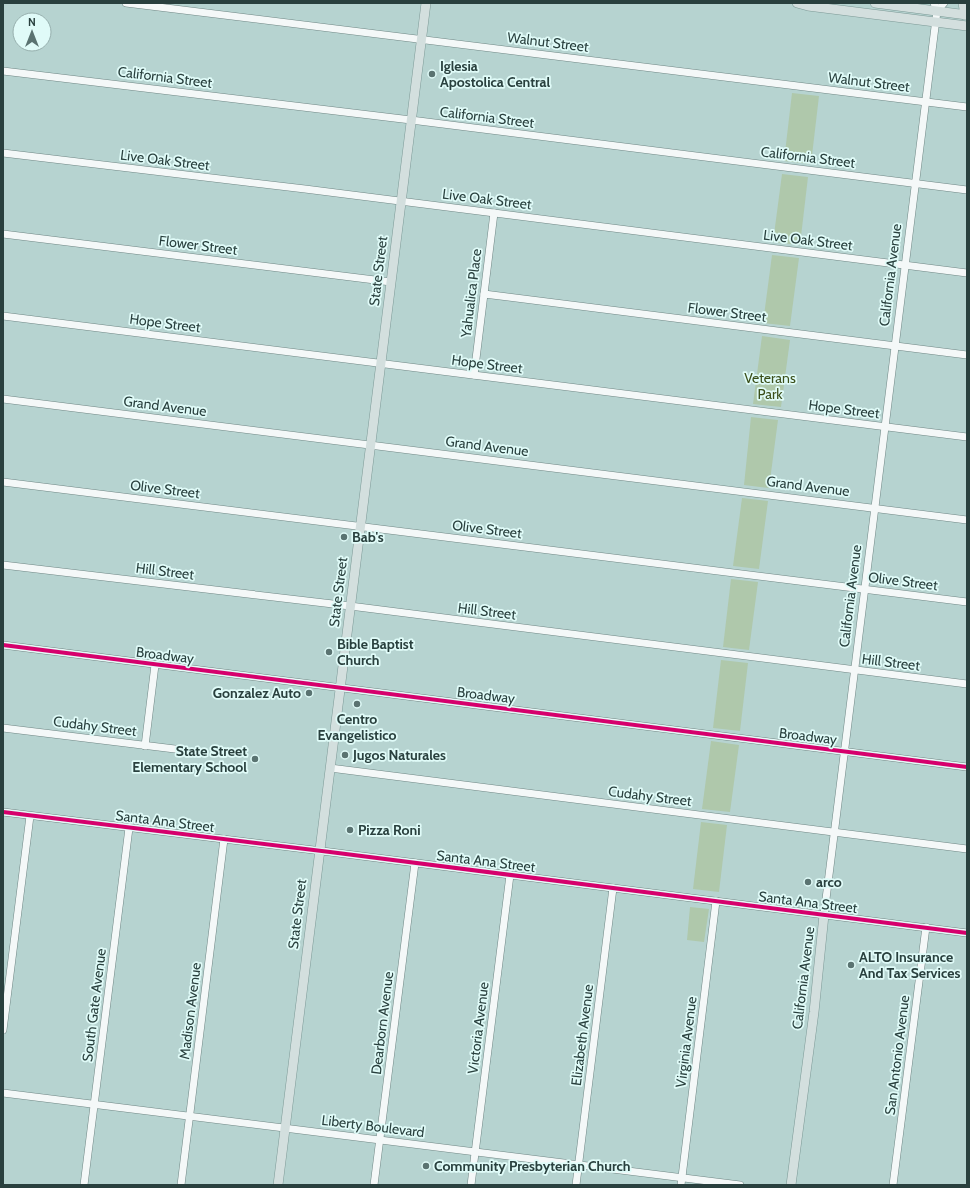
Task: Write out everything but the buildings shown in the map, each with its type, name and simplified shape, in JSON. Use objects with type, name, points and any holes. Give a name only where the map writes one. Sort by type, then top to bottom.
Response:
[{"type":"main road","name":"State Street","points":[[278,1185],[426,3]]},
{"type":"main road","points":[[797,3],[967,26]]},
{"type":"main road","points":[[875,3],[936,7],[966,15],[963,3]]},
{"type":"main road","name":"California Avenue","points":[[791,1185],[815,1005],[824,915]]},
{"type":"street","name":"Walnut Street","points":[[126,3],[967,107]]},
{"type":"street","points":[[936,7],[944,3]]},
{"type":"street","name":"California Avenue","points":[[824,915],[936,22],[936,7]]},
{"type":"street","name":"California Street","points":[[3,71],[411,120],[967,190]]},
{"type":"street","name":"Live Oak Street","points":[[3,153],[967,273]]},
{"type":"street","name":"Yahualica Place","points":[[474,375],[494,213]]},
{"type":"street","name":"Flower Street","points":[[3,234],[391,282]]},
{"type":"street","name":"Flower Street","points":[[484,294],[967,355]]},
{"type":"street","name":"Hope Street","points":[[3,316],[967,438]]},
{"type":"street","name":"Grand Avenue","points":[[3,399],[967,520]]},
{"type":"street","name":"Olive Street","points":[[3,482],[967,602]]},
{"type":"street","name":"Hill Street","points":[[3,564],[967,684]]},
{"type":"street","name":"Broadway","points":[[3,645],[967,767]]},
{"type":"street","points":[[145,746],[155,664]]},
{"type":"street","name":"Cudahy Street","points":[[3,728],[183,750]]},
{"type":"street","name":"Cudahy Street","points":[[330,768],[967,849]]},
{"type":"street","name":"Santa Ana Street","points":[[3,812],[967,933]]},
{"type":"street","points":[[3,1030],[30,816]]},
{"type":"street","name":"South Gate Avenue","points":[[84,1185],[130,828]]},
{"type":"street","name":"Madison Avenue","points":[[181,1185],[224,839]]},
{"type":"street","name":"Dearborn Avenue","points":[[374,1185],[415,863]]},
{"type":"street","name":"Victoria Avenue","points":[[472,1185],[510,875]]},
{"type":"street","name":"Elizabeth Avenue","points":[[576,1185],[613,888]]},
{"type":"street","name":"Virginia Avenue","points":[[681,1181],[716,901]]},
{"type":"street","name":"San Antonio Avenue","points":[[893,1185],[926,928]]},
{"type":"street","name":"Liberty Boulevard","points":[[3,1093],[380,1139],[578,1165],[681,1181],[740,1185]]},
{"type":"green space","points":[[792,93],[819,96],[811,164],[784,161]]},
{"type":"green space","points":[[782,174],[808,177],[800,245],[773,242]]},
{"type":"green space","points":[[772,255],[799,258],[790,326],[763,323]]},
{"type":"green space","name":"Veterans Park","points":[[762,336],[790,340],[781,407],[753,404]]},
{"type":"green space","name":"Veterans Park","points":[[751,417],[778,420],[769,488],[744,485]]},
{"type":"green space","points":[[742,498],[768,501],[759,569],[733,566]]},
{"type":"green space","points":[[731,579],[758,582],[749,650],[723,647]]},
{"type":"green space","points":[[721,660],[748,663],[740,731],[713,728]]},
{"type":"green space","points":[[711,741],[739,745],[730,812],[702,809]]},
{"type":"green space","points":[[701,822],[727,825],[719,892],[693,889]]},
{"type":"green space","points":[[690,907],[709,909],[704,942],[687,940]]},
{"type":"cycle path","points":[[3,645],[967,767]]},
{"type":"cycle path","points":[[3,812],[967,933]]},
{"type":"place","name":"Iglesia Apostolica Central","points":[[432,74]]},
{"type":"place","name":"Bab's","points":[[344,537]]},
{"type":"place","name":"Bible Baptist Church","points":[[329,652]]},
{"type":"place","name":"Gonzalez Auto","points":[[309,693]]},
{"type":"place","name":"Centro Evangelistico","points":[[357,704]]},
{"type":"place","name":"Jugos Naturales","points":[[345,755]]},
{"type":"place","name":"State Street Elementary School","points":[[255,759]]},
{"type":"place","name":"Pizza Roni","points":[[350,830]]},
{"type":"place","name":"arco","points":[[808,882]]},
{"type":"place","name":"ALTO Insurance And Tax Services","points":[[851,965]]},
{"type":"place","name":"Community Presbyterian Church","points":[[426,1166]]}]
